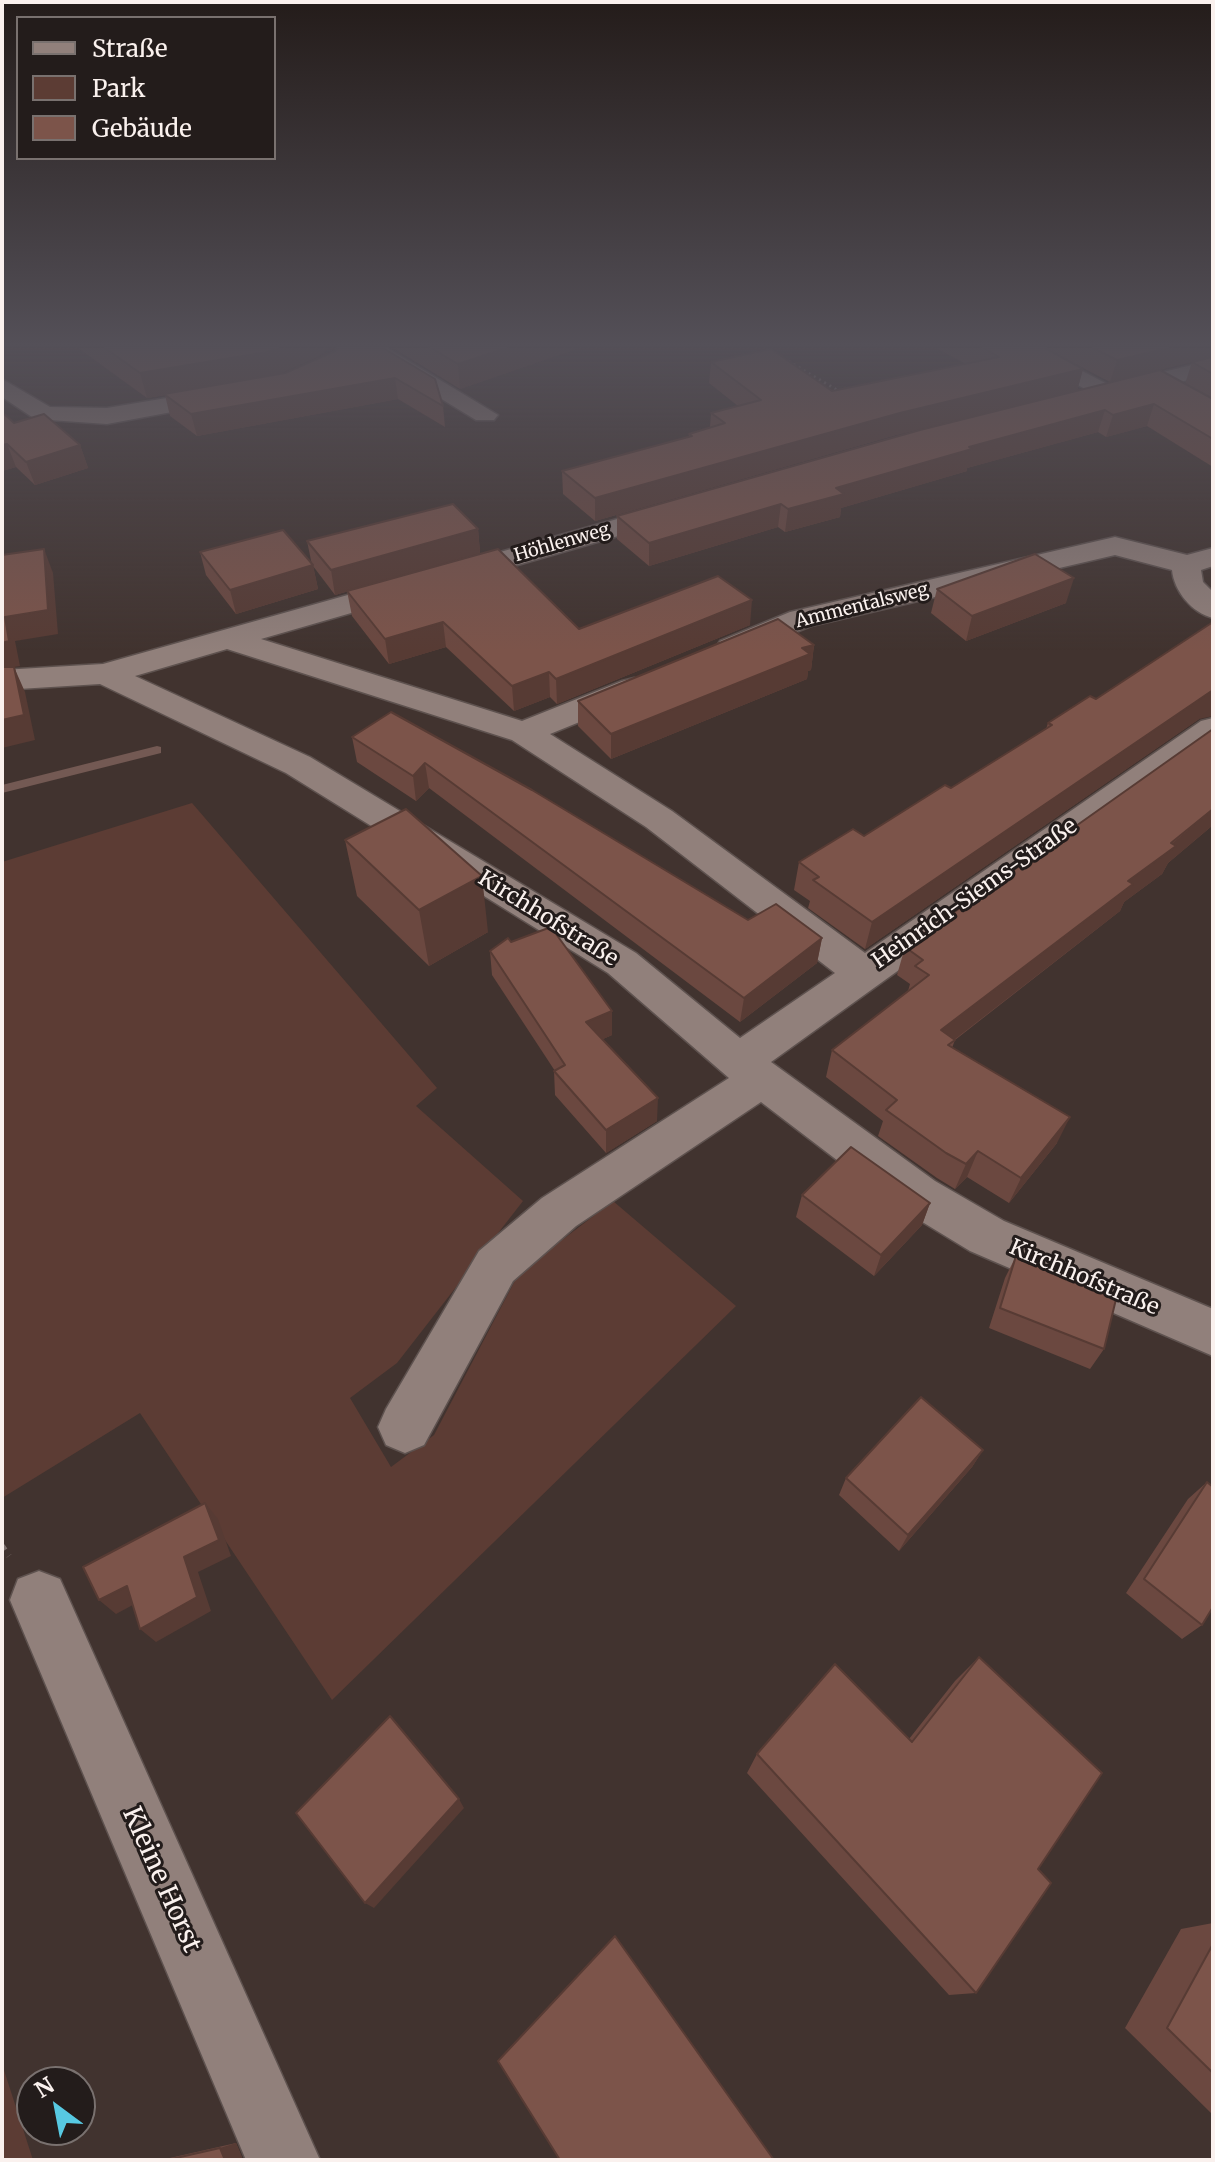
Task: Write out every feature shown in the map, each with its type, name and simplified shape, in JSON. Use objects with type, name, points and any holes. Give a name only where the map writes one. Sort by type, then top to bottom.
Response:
[{"type":"street","name":"Höhlenweg","points":[[2,680],[105,674],[695,505]]},
{"type":"street","name":"Ammentalsweg","points":[[699,661],[801,619],[1115,546],[1200,561]]},
{"type":"street","points":[[1200,561],[1188,584],[1213,609]]},
{"type":"street","points":[[228,639],[524,733],[659,819],[863,973]]},
{"type":"street","name":"Kirchhofstraße","points":[[105,674],[298,765],[622,963],[750,1071],[918,1195],[987,1236],[1213,1333]]},
{"type":"street","points":[[524,733],[655,679]]},
{"type":"street","name":"Heinrich-Siems-Straße","points":[[750,1071],[863,973],[1213,728]]},
{"type":"street","points":[[405,1427],[496,1266],[559,1212],[750,1071]]},
{"type":"street","name":"Kleine Horst","points":[[39,1600],[283,2160]]},
{"type":"green space","points":[[192,803],[437,1088],[416,1106],[523,1201],[397,1363],[350,1398],[391,1467],[434,1435],[519,1273],[613,1201],[736,1306],[332,1700],[140,1413],[2,1498],[2,862]]},
{"type":"green space","points":[[2,2064],[16,2107],[16,2146],[28,2146],[33,2160],[2,2160]]},
{"type":"building","points":[[12,449],[68,449],[26,462]]},
{"type":"building","points":[[644,449],[771,449],[595,498],[562,471]]},
{"type":"building","points":[[853,449],[972,449],[836,488],[844,494],[788,509],[781,504],[649,543],[617,516]]},
{"type":"building","points":[[453,504],[478,529],[331,570],[307,541]]},
{"type":"building","points":[[283,530],[313,565],[230,590],[200,552]]},
{"type":"building","points":[[44,549],[48,610],[5,617],[9,641],[2,643],[2,555]]},
{"type":"building","points":[[498,549],[579,629],[718,576],[752,600],[556,679],[549,672],[512,686],[443,622],[385,639],[347,591]]},
{"type":"building","points":[[1035,554],[1074,578],[972,616],[937,589]]},
{"type":"building","points":[[778,619],[814,645],[802,648],[810,654],[611,734],[578,701]]},
{"type":"building","points":[[1213,622],[1213,690],[872,922],[813,880],[819,877],[799,862],[853,829],[864,836],[945,785],[951,788],[1052,725],[1048,723],[1090,696],[1096,699]]},
{"type":"building","points":[[2,667],[14,667],[24,715],[2,720]]},
{"type":"building","points":[[391,712],[532,790],[748,920],[776,904],[822,938],[744,998],[425,763],[413,776],[352,737]]},
{"type":"building","points":[[1213,729],[1213,809],[1171,843],[1176,846],[1128,881],[1133,884],[941,1030],[955,1040],[948,1045],[1070,1117],[1021,1178],[978,1151],[966,1164],[886,1110],[897,1100],[832,1050],[929,975],[915,966],[923,960],[905,947]]},
{"type":"building","points":[[406,809],[482,876],[419,910],[345,840]]},
{"type":"building","points":[[551,927],[612,1011],[586,1022],[658,1098],[606,1130],[554,1071],[565,1065],[490,951],[508,938],[511,942]]},
{"type":"building","points":[[851,1147],[930,1203],[881,1255],[802,1195]]},
{"type":"building","points":[[1016,1256],[1117,1295],[1104,1349],[1000,1308]]},
{"type":"building","points":[[921,1397],[983,1450],[908,1535],[846,1478]]},
{"type":"building","points":[[1207,1482],[1213,1487],[1213,1607],[1202,1625],[1144,1579]]},
{"type":"building","points":[[205,1503],[219,1540],[184,1557],[197,1597],[140,1629],[127,1586],[99,1600],[83,1567]]},
{"type":"building","points":[[979,1657],[1102,1773],[1038,1869],[1051,1883],[976,1993],[757,1754],[835,1664],[912,1742]]},
{"type":"building","points":[[390,1716],[459,1799],[365,1903],[296,1813]]},
{"type":"building","points":[[615,1936],[774,2160],[560,2160],[498,2061]]},
{"type":"building","points":[[1213,1944],[1213,2073],[1167,2028]]},
{"type":"building","points":[[220,2148],[225,2160],[167,2160]]},
{"type":"waterway","points":[[2,789],[157,750]]}]
